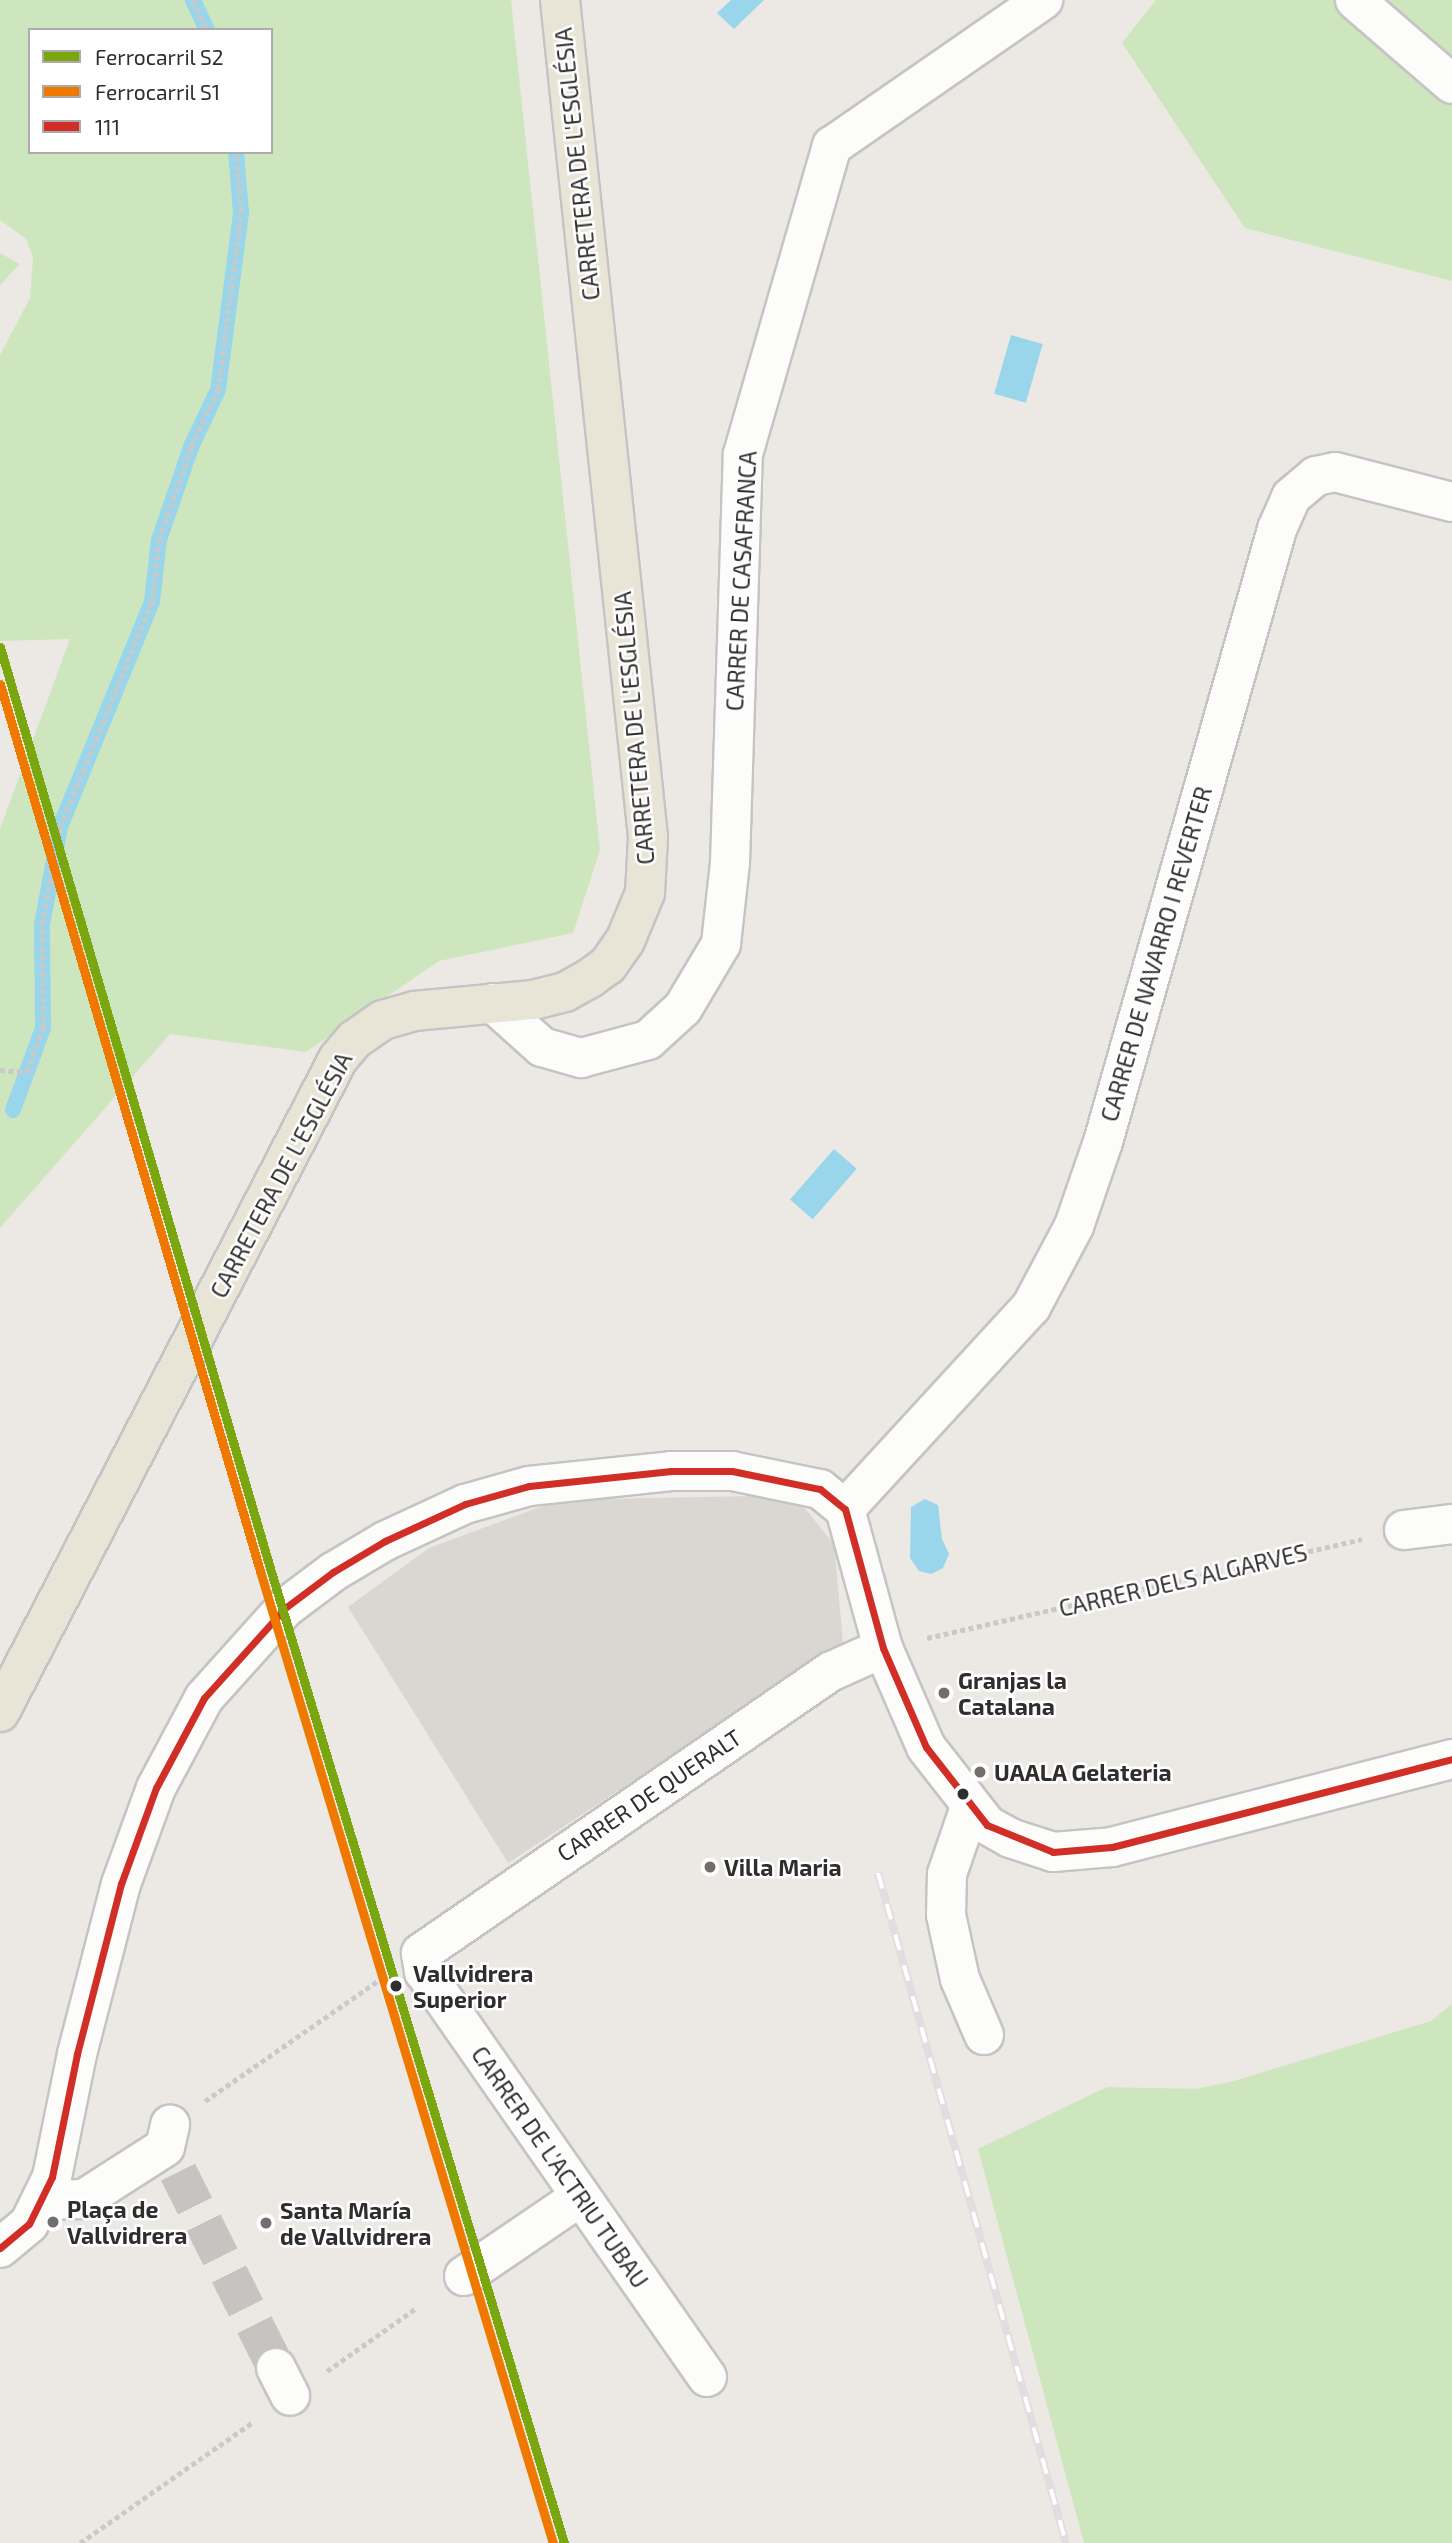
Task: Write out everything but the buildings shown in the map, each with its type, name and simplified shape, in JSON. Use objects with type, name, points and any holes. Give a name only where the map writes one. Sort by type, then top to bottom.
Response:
[{"type":"main road","name":"CARRETERA DE L'ESGLÉSIA","points":[[0,1712],[338,1059],[354,1040],[383,1020],[414,1011],[565,992],[608,965],[637,916],[645,893],[648,859],[560,0]]},
{"type":"street","name":"CARRER DE CASAFRANCA","points":[[493,1003],[542,1047],[581,1058],[648,1040],[683,1008],[721,944],[730,863],[743,454],[832,146],[1043,0]]},
{"type":"street","points":[[1355,0],[1452,84]]},
{"type":"street","name":"CARRER DE NAVARRO I REVERTER","points":[[845,1508],[1031,1307],[1074,1226],[1103,1142],[1277,529],[1291,497],[1316,476],[1335,472],[1452,502]]},
{"type":"street","points":[[0,2248],[29,2224],[44,2200],[99,1965],[121,1884],[156,1788],[204,1698],[285,1608],[384,1541],[466,1504],[529,1486],[600,1475],[732,1471],[796,1480],[820,1489],[845,1508],[899,1644],[926,1747],[970,1807],[987,1825],[1010,1838],[1053,1852],[1081,1852],[1452,1759]]},
{"type":"street","points":[[1404,1530],[1452,1524]]},
{"type":"street","name":"CARRER DE QUERALT","points":[[421,1953],[832,1671],[899,1644]]},
{"type":"street","points":[[970,1807],[947,1874],[946,1915],[960,1979],[984,2035]]},
{"type":"street","name":"CARRER DE L'ACTRIU TUBAU","points":[[421,1953],[425,1972],[707,2377]]},
{"type":"street","points":[[44,2200],[84,2199],[171,2148]]},
{"type":"street","points":[[464,2276],[580,2197]]},
{"type":"path","points":[[193,0],[207,28]]},
{"type":"path","points":[[0,1070],[27,1072],[43,1028],[42,925],[60,827],[152,602],[159,540],[191,447],[218,390],[240,225],[241,174],[236,154]]},
{"type":"path","name":"CARRER DELS ALGARVES","points":[[899,1644],[1404,1530]]},
{"type":"path","points":[[171,2148],[381,1979]]},
{"type":"path","points":[[80,2543],[96,2532]]},
{"type":"green space","points":[[0,0],[511,0],[600,850],[573,933],[439,961],[306,1052],[170,1034],[0,1228],[0,829],[70,639],[0,641],[0,355],[30,298],[33,257],[26,239],[0,220]]},
{"type":"green space","points":[[1156,0],[1452,0],[1452,281],[1245,228],[1122,43]]},
{"type":"green space","points":[[0,253],[20,264],[0,285]]},
{"type":"green space","points":[[1452,2004],[1452,2543],[1084,2543],[978,2149],[1107,2087],[1196,2089],[1234,2081],[1431,2021]]},
{"type":"shaded area","points":[[794,1495],[834,1544],[843,1643],[508,1863],[348,1607],[429,1548],[559,1500]]},
{"type":"water","points":[[731,0],[764,0],[734,29],[717,13]]},
{"type":"water","points":[[1011,335],[1043,344],[1026,403],[994,394]]},
{"type":"water","points":[[834,1149],[857,1169],[813,1219],[790,1200]]},
{"type":"water","points":[[925,1499],[938,1505],[942,1539],[949,1554],[943,1568],[931,1574],[919,1571],[910,1558],[911,1507]]},
{"type":"waterway","points":[[193,0],[206,28]]},
{"type":"waterway","points":[[13,1110],[43,1028],[42,925],[60,827],[152,602],[159,540],[191,447],[218,390],[241,212],[236,154]]},
{"type":"tunnel","points":[[178,2172],[276,2368]]},
{"type":"railway","points":[[878,1873],[1066,2543]]},
{"type":"rail line","name":"S2","points":[[0,647],[270,1568],[564,2543]]},
{"type":"rail line","name":"S1","points":[[0,684],[260,1571],[553,2543]]},
{"type":"transit line","name":"111","points":[[0,2248],[29,2224],[52,2177],[77,2054],[121,1884],[156,1788],[204,1698],[285,1608],[333,1572],[385,1541],[465,1504],[529,1486],[671,1471],[732,1471],[820,1489],[845,1509],[883,1648],[926,1747],[987,1825],[1053,1852],[1112,1847],[1452,1759]]},
{"type":"place","name":"Granjas la Catalana","points":[[944,1693]]},
{"type":"place","name":"UAALA Gelateria","points":[[980,1772]]},
{"type":"place","name":"Villa Maria","points":[[710,1867]]},
{"type":"place","name":"Vallvidrera Superior","points":[[396,1986]]},
{"type":"place","name":"Plaça de Vallvidrera","points":[[53,2222]]},
{"type":"place","name":"Santa María de Vallvidrera","points":[[266,2223]]}]
